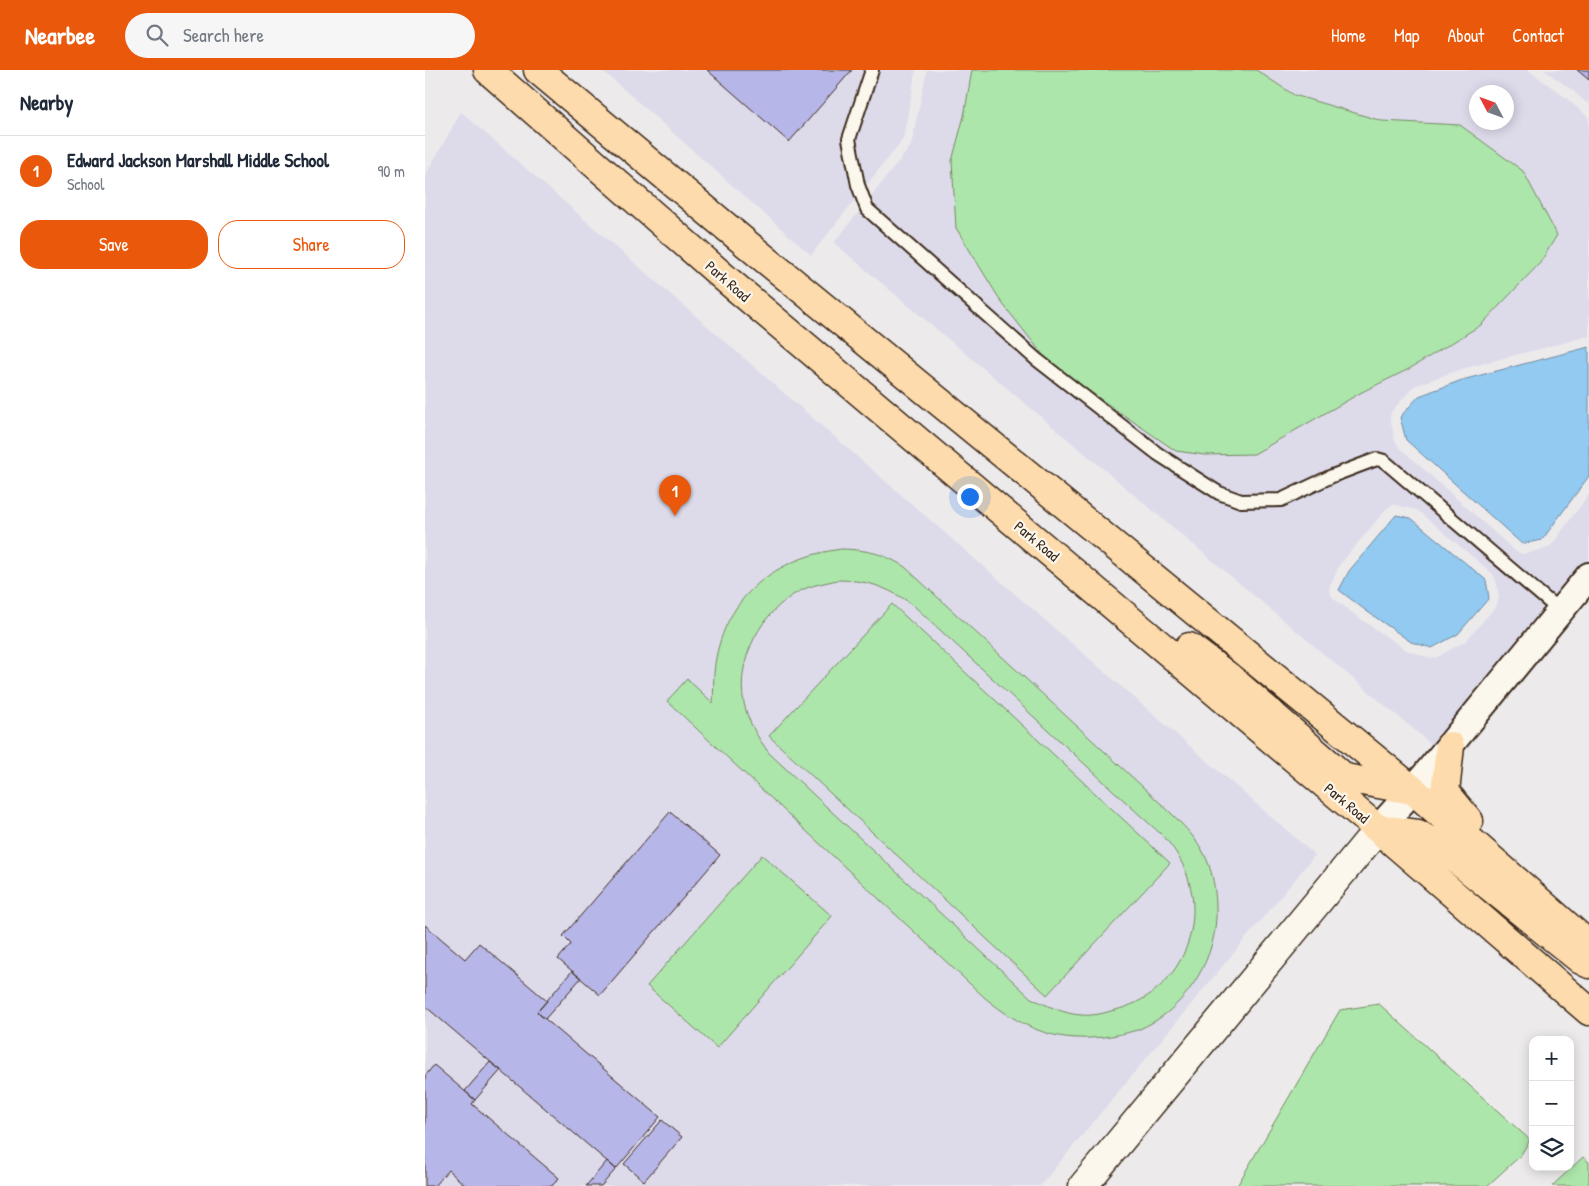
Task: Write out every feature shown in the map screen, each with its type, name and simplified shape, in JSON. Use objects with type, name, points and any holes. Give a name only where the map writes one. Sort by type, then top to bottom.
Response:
[{"type":"main road","name":"Park Road","points":[[488,70],[727,280],[1378,829],[1589,1011]]},
{"type":"main road","points":[[538,70],[753,250],[1413,790],[1589,945]]},
{"type":"main road","points":[[1111,604],[1146,614],[1230,678],[1345,778],[1413,790]]},
{"type":"main road","points":[[1450,746],[1445,792],[1467,820],[1589,929]]},
{"type":"main road","points":[[1378,829],[1418,834],[1446,851],[1581,960],[1589,964]]},
{"type":"street","points":[[1083,1186],[1378,829],[1450,746],[1589,576]]},
{"type":"lane","points":[[872,70],[849,139],[858,185],[867,209],[1036,359],[1158,454],[1219,493],[1241,501],[1281,500],[1332,476],[1377,459],[1384,461],[1560,611]]},
{"type":"shaded area","points":[[602,70],[916,70],[903,139],[811,255]]},
{"type":"shaded area","points":[[927,70],[972,70],[964,116],[1362,392],[1409,369],[1481,325],[1460,125],[1382,121],[1294,95],[1256,70],[1528,70],[1565,97],[1589,118],[1589,336],[1458,370],[1414,386],[1391,412],[1390,418],[1395,441],[1399,447],[1515,551],[1522,554],[1551,546],[1589,494],[1589,595],[1578,613],[1463,738],[1439,732],[1437,749],[834,243],[911,146]],"holes":[[[1393,504],[1417,510],[1492,573],[1496,580],[1499,597],[1497,605],[1466,641],[1437,657],[1430,658],[1406,650],[1359,618],[1333,598],[1329,592],[1330,585],[1340,564],[1387,508]]]},
{"type":"shaded area","points":[[1544,70],[1589,70],[1589,105],[1571,89]]},
{"type":"shaded area","points":[[461,112],[1315,855],[1040,1186],[425,1186],[425,176]]},
{"type":"green space","points":[[972,70],[1256,70],[1294,95],[1382,121],[1460,125],[1523,171],[1557,235],[1540,263],[1481,325],[1409,369],[1362,392],[1254,454],[1205,455],[1176,451],[1051,365],[1002,303],[956,228],[952,161],[964,116]]},
{"type":"green space","points":[[842,549],[867,551],[882,555],[905,567],[1171,813],[1201,848],[1209,864],[1215,891],[1216,918],[1214,935],[1209,953],[1193,985],[1168,1012],[1137,1030],[1092,1038],[1054,1035],[1021,1023],[984,997],[667,701],[687,679],[713,703],[714,669],[721,640],[730,618],[742,600],[757,584],[775,571],[818,553]],"holes":[[[837,580],[867,583],[885,589],[912,604],[1172,846],[1187,875],[1193,900],[1192,925],[1186,949],[1174,970],[1158,988],[1136,1002],[1092,1015],[1068,1013],[1031,998],[769,753],[754,730],[744,703],[742,687],[744,670],[754,638],[774,610],[800,591]]]},
{"type":"green space","points":[[892,604],[1170,863],[1047,995],[769,736]]},
{"type":"green space","points":[[762,855],[832,916],[717,1048],[647,986]]},
{"type":"green space","points":[[1379,1004],[1529,1139],[1520,1156],[1487,1186],[1237,1186],[1340,1010]]},
{"type":"green space","points":[[1583,1157],[1589,1162],[1589,1186],[1552,1186],[1568,1171],[1574,1171],[1574,1165]]},
{"type":"water","points":[[1589,347],[1589,476],[1542,540],[1522,544],[1406,440],[1400,417],[1419,396],[1462,380]]},
{"type":"water","points":[[1396,515],[1411,518],[1486,580],[1489,598],[1458,634],[1432,648],[1411,642],[1339,590],[1349,571]]},
{"type":"building","points":[[707,70],[852,70],[789,142]]},
{"type":"building","points":[[1577,70],[1589,70],[1589,80]]},
{"type":"building","points":[[670,812],[720,855],[600,995],[558,959],[571,944],[563,936]]},
{"type":"building","points":[[425,925],[465,959],[479,943],[547,1001],[537,1012],[660,1117],[616,1169],[425,1006]]},
{"type":"building","points":[[572,971],[581,978],[545,1019],[537,1012]]},
{"type":"building","points":[[490,1062],[501,1070],[475,1100],[465,1091]]},
{"type":"building","points":[[434,1065],[475,1100],[472,1104],[559,1178],[552,1186],[466,1186],[448,1170],[434,1186],[425,1186],[425,1076]]},
{"type":"building","points":[[662,1120],[682,1137],[644,1181],[624,1164]]},
{"type":"building","points":[[607,1161],[616,1169],[601,1186],[586,1186]]},
{"type":"place","name":"Edward Jackson Marshall Middle School","points":[[675,516]]}]
